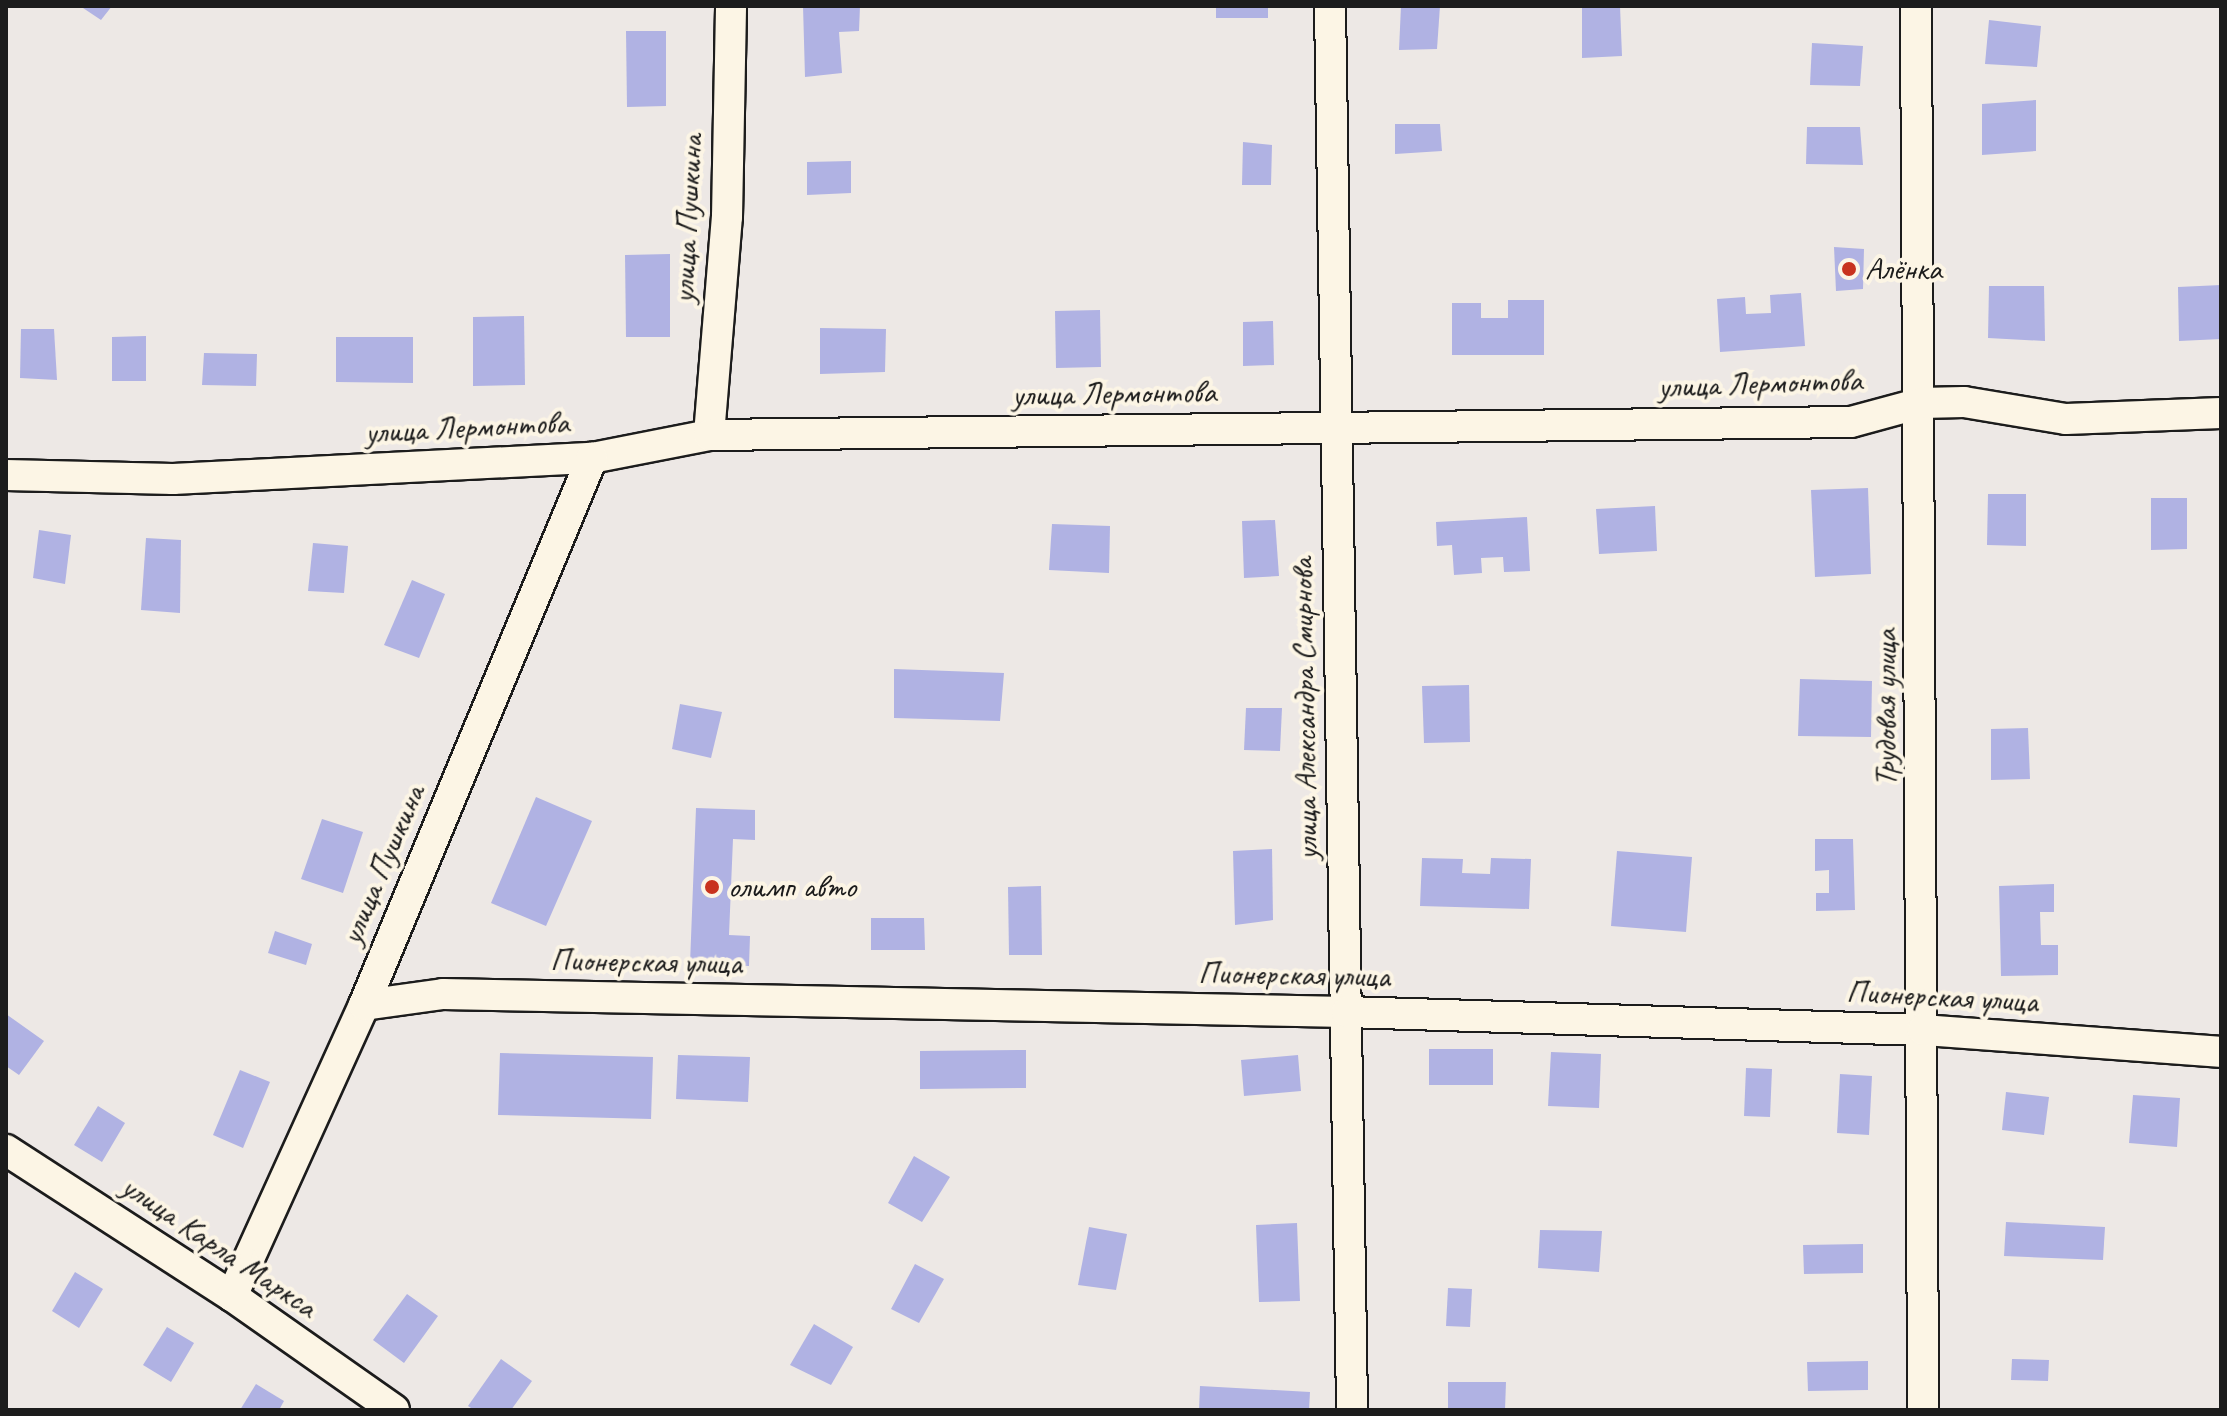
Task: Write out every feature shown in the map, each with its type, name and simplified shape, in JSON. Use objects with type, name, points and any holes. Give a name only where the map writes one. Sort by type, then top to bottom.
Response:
[{"type":"street","name":"улица Пушкина","points":[[709,435],[727,217],[731,6]]},
{"type":"street","name":"улица Александра Смирнова","points":[[1330,6],[1352,1410]]},
{"type":"street","name":"Трудовая улица","points":[[1916,6],[1921,403],[1923,1410]]},
{"type":"street","name":"улица Лермонтова","points":[[6,475],[173,479],[592,458],[709,435],[1851,422],[1921,403],[1964,402],[2066,419],[2221,413]]},
{"type":"street","name":"улица Пушкина","points":[[232,1296],[364,1005],[592,458]]},
{"type":"street","name":"Пионерская улица","points":[[364,1005],[443,994],[1347,1012],[1923,1030],[2221,1052]]},
{"type":"street","name":"улица Карла Маркса","points":[[6,1150],[232,1296],[391,1409]]},
{"type":"building","points":[[80,6],[112,6],[101,20]]},
{"type":"building","points":[[803,6],[860,6],[859,31],[839,32],[842,73],[805,77]]},
{"type":"building","points":[[1216,6],[1268,6],[1268,18],[1216,18]]},
{"type":"building","points":[[1401,6],[1440,6],[1437,49],[1399,50]]},
{"type":"building","points":[[1582,6],[1620,6],[1622,56],[1582,58]]},
{"type":"building","points":[[1989,20],[2041,26],[2037,67],[1985,64]]},
{"type":"building","points":[[626,31],[666,31],[666,106],[627,107]]},
{"type":"building","points":[[1812,43],[1863,46],[1860,86],[1810,85]]},
{"type":"building","points":[[2036,100],[2036,151],[1982,155],[1982,104]]},
{"type":"building","points":[[1395,124],[1440,124],[1442,151],[1395,154]]},
{"type":"building","points":[[1807,127],[1860,127],[1863,165],[1806,164]]},
{"type":"building","points":[[1243,142],[1272,145],[1271,185],[1242,185]]},
{"type":"building","points":[[851,161],[851,193],[807,195],[807,162]]},
{"type":"building","name":"Алёнка","points":[[1834,247],[1864,249],[1863,289],[1836,291]]},
{"type":"building","points":[[670,254],[670,337],[626,337],[625,255]]},
{"type":"building","points":[[2221,285],[2221,339],[2179,341],[2178,287]]},
{"type":"building","points":[[1989,286],[2044,286],[2045,341],[1988,338]]},
{"type":"building","points":[[1801,293],[1805,346],[1720,352],[1717,299],[1745,297],[1746,314],[1771,313],[1770,295]]},
{"type":"building","points":[[1508,300],[1544,300],[1544,355],[1452,355],[1452,303],[1481,303],[1481,318],[1508,318]]},
{"type":"building","points":[[1100,310],[1101,367],[1056,368],[1055,311]]},
{"type":"building","points":[[524,316],[525,385],[473,386],[473,317]]},
{"type":"building","points":[[1273,321],[1274,365],[1243,366],[1243,322]]},
{"type":"building","points":[[820,328],[886,329],[885,372],[820,374]]},
{"type":"building","points":[[21,329],[54,329],[57,380],[20,378]]},
{"type":"building","points":[[146,336],[146,381],[112,381],[112,337]]},
{"type":"building","points":[[336,337],[413,337],[413,383],[336,382]]},
{"type":"building","points":[[204,353],[257,354],[256,386],[202,385]]},
{"type":"building","points":[[1868,488],[1871,574],[1815,577],[1811,490]]},
{"type":"building","points":[[1988,494],[2026,494],[2026,546],[1987,545]]},
{"type":"building","points":[[2151,498],[2187,498],[2187,549],[2151,550]]},
{"type":"building","points":[[1655,506],[1657,551],[1599,554],[1596,509]]},
{"type":"building","points":[[1527,517],[1530,571],[1504,572],[1503,557],[1481,558],[1482,573],[1454,575],[1452,545],[1437,546],[1436,522]]},
{"type":"building","points":[[1275,520],[1279,576],[1244,578],[1242,521]]},
{"type":"building","points":[[1052,524],[1110,526],[1109,573],[1049,570]]},
{"type":"building","points":[[39,530],[71,535],[65,584],[33,578]]},
{"type":"building","points":[[146,538],[181,540],[180,613],[141,610]]},
{"type":"building","points":[[313,543],[348,546],[344,593],[308,591]]},
{"type":"building","points":[[412,580],[445,594],[419,658],[384,645]]},
{"type":"building","points":[[894,669],[1004,673],[1000,721],[894,718]]},
{"type":"building","points":[[1800,679],[1872,681],[1871,737],[1798,736]]},
{"type":"building","points":[[1469,685],[1470,742],[1424,743],[1422,686]]},
{"type":"building","points":[[680,704],[722,712],[711,758],[672,749]]},
{"type":"building","points":[[1246,708],[1282,708],[1280,751],[1244,750]]},
{"type":"building","points":[[2028,728],[2030,779],[1991,780],[1991,729]]},
{"type":"building","points":[[536,797],[592,821],[546,926],[491,903]]},
{"type":"building","name":"олимп авто","points":[[696,808],[755,810],[755,840],[733,839],[729,935],[750,936],[749,966],[690,964]]},
{"type":"building","points":[[322,819],[363,832],[343,893],[301,879]]},
{"type":"building","points":[[1815,839],[1853,839],[1855,910],[1816,911],[1816,893],[1829,893],[1829,870],[1815,871]]},
{"type":"building","points":[[1272,849],[1273,920],[1235,925],[1233,851]]},
{"type":"building","points":[[1617,851],[1692,857],[1686,932],[1611,926]]},
{"type":"building","points":[[1422,858],[1463,859],[1462,873],[1490,874],[1491,858],[1531,859],[1529,909],[1420,906]]},
{"type":"building","points":[[2054,884],[2054,912],[2040,912],[2041,945],[2058,945],[2058,975],[2001,976],[1999,886]]},
{"type":"building","points":[[1041,886],[1042,955],[1009,955],[1008,887]]},
{"type":"building","points":[[871,918],[924,918],[925,950],[871,950]]},
{"type":"building","points":[[275,931],[312,944],[306,965],[268,953]]},
{"type":"building","points":[[6,1014],[44,1041],[19,1075],[6,1066]]},
{"type":"building","points":[[1429,1049],[1493,1049],[1493,1085],[1429,1085]]},
{"type":"building","points":[[1026,1050],[1026,1088],[920,1089],[920,1051]]},
{"type":"building","points":[[1551,1052],[1601,1054],[1599,1108],[1548,1106]]},
{"type":"building","points":[[500,1053],[653,1057],[651,1119],[498,1115]]},
{"type":"building","points":[[678,1055],[750,1057],[748,1102],[676,1099]]},
{"type":"building","points":[[1298,1055],[1301,1091],[1244,1096],[1241,1060]]},
{"type":"building","points":[[1746,1068],[1772,1069],[1770,1117],[1744,1116]]},
{"type":"building","points":[[240,1070],[270,1082],[243,1148],[213,1135]]},
{"type":"building","points":[[1840,1074],[1872,1076],[1869,1135],[1837,1133]]},
{"type":"building","points":[[2006,1092],[2049,1097],[2044,1135],[2002,1130]]},
{"type":"building","points":[[2133,1095],[2180,1098],[2177,1147],[2129,1143]]},
{"type":"building","points":[[98,1106],[125,1123],[102,1162],[74,1145]]},
{"type":"building","points":[[914,1156],[950,1177],[922,1222],[888,1203]]},
{"type":"building","points":[[2006,1222],[2105,1227],[2103,1260],[2004,1256]]},
{"type":"building","points":[[1297,1223],[1300,1301],[1259,1302],[1256,1225]]},
{"type":"building","points":[[1089,1227],[1127,1234],[1116,1290],[1078,1285]]},
{"type":"building","points":[[1540,1230],[1602,1231],[1599,1272],[1538,1268]]},
{"type":"building","points":[[1863,1244],[1863,1273],[1804,1274],[1803,1245]]},
{"type":"building","points":[[915,1264],[944,1279],[919,1323],[891,1309]]},
{"type":"building","points":[[75,1272],[103,1289],[79,1328],[52,1311]]},
{"type":"building","points":[[1448,1288],[1472,1289],[1470,1327],[1446,1326]]},
{"type":"building","points":[[407,1294],[438,1316],[404,1363],[373,1340]]},
{"type":"building","points":[[814,1324],[853,1347],[831,1385],[790,1365]]},
{"type":"building","points":[[167,1327],[194,1343],[171,1382],[143,1365]]},
{"type":"building","points":[[501,1359],[532,1381],[511,1410],[474,1410],[468,1406]]},
{"type":"building","points":[[2012,1359],[2049,1360],[2048,1381],[2011,1380]]},
{"type":"building","points":[[1868,1361],[1868,1390],[1808,1391],[1807,1362]]},
{"type":"building","points":[[1448,1382],[1506,1382],[1505,1410],[1448,1410]]},
{"type":"building","points":[[256,1384],[284,1401],[279,1410],[240,1410]]},
{"type":"building","points":[[1200,1386],[1310,1392],[1309,1410],[1199,1410]]},
{"type":"place","name":"Алёнка","points":[[1849,269]]},
{"type":"place","name":"олимп авто","points":[[712,887]]}]
